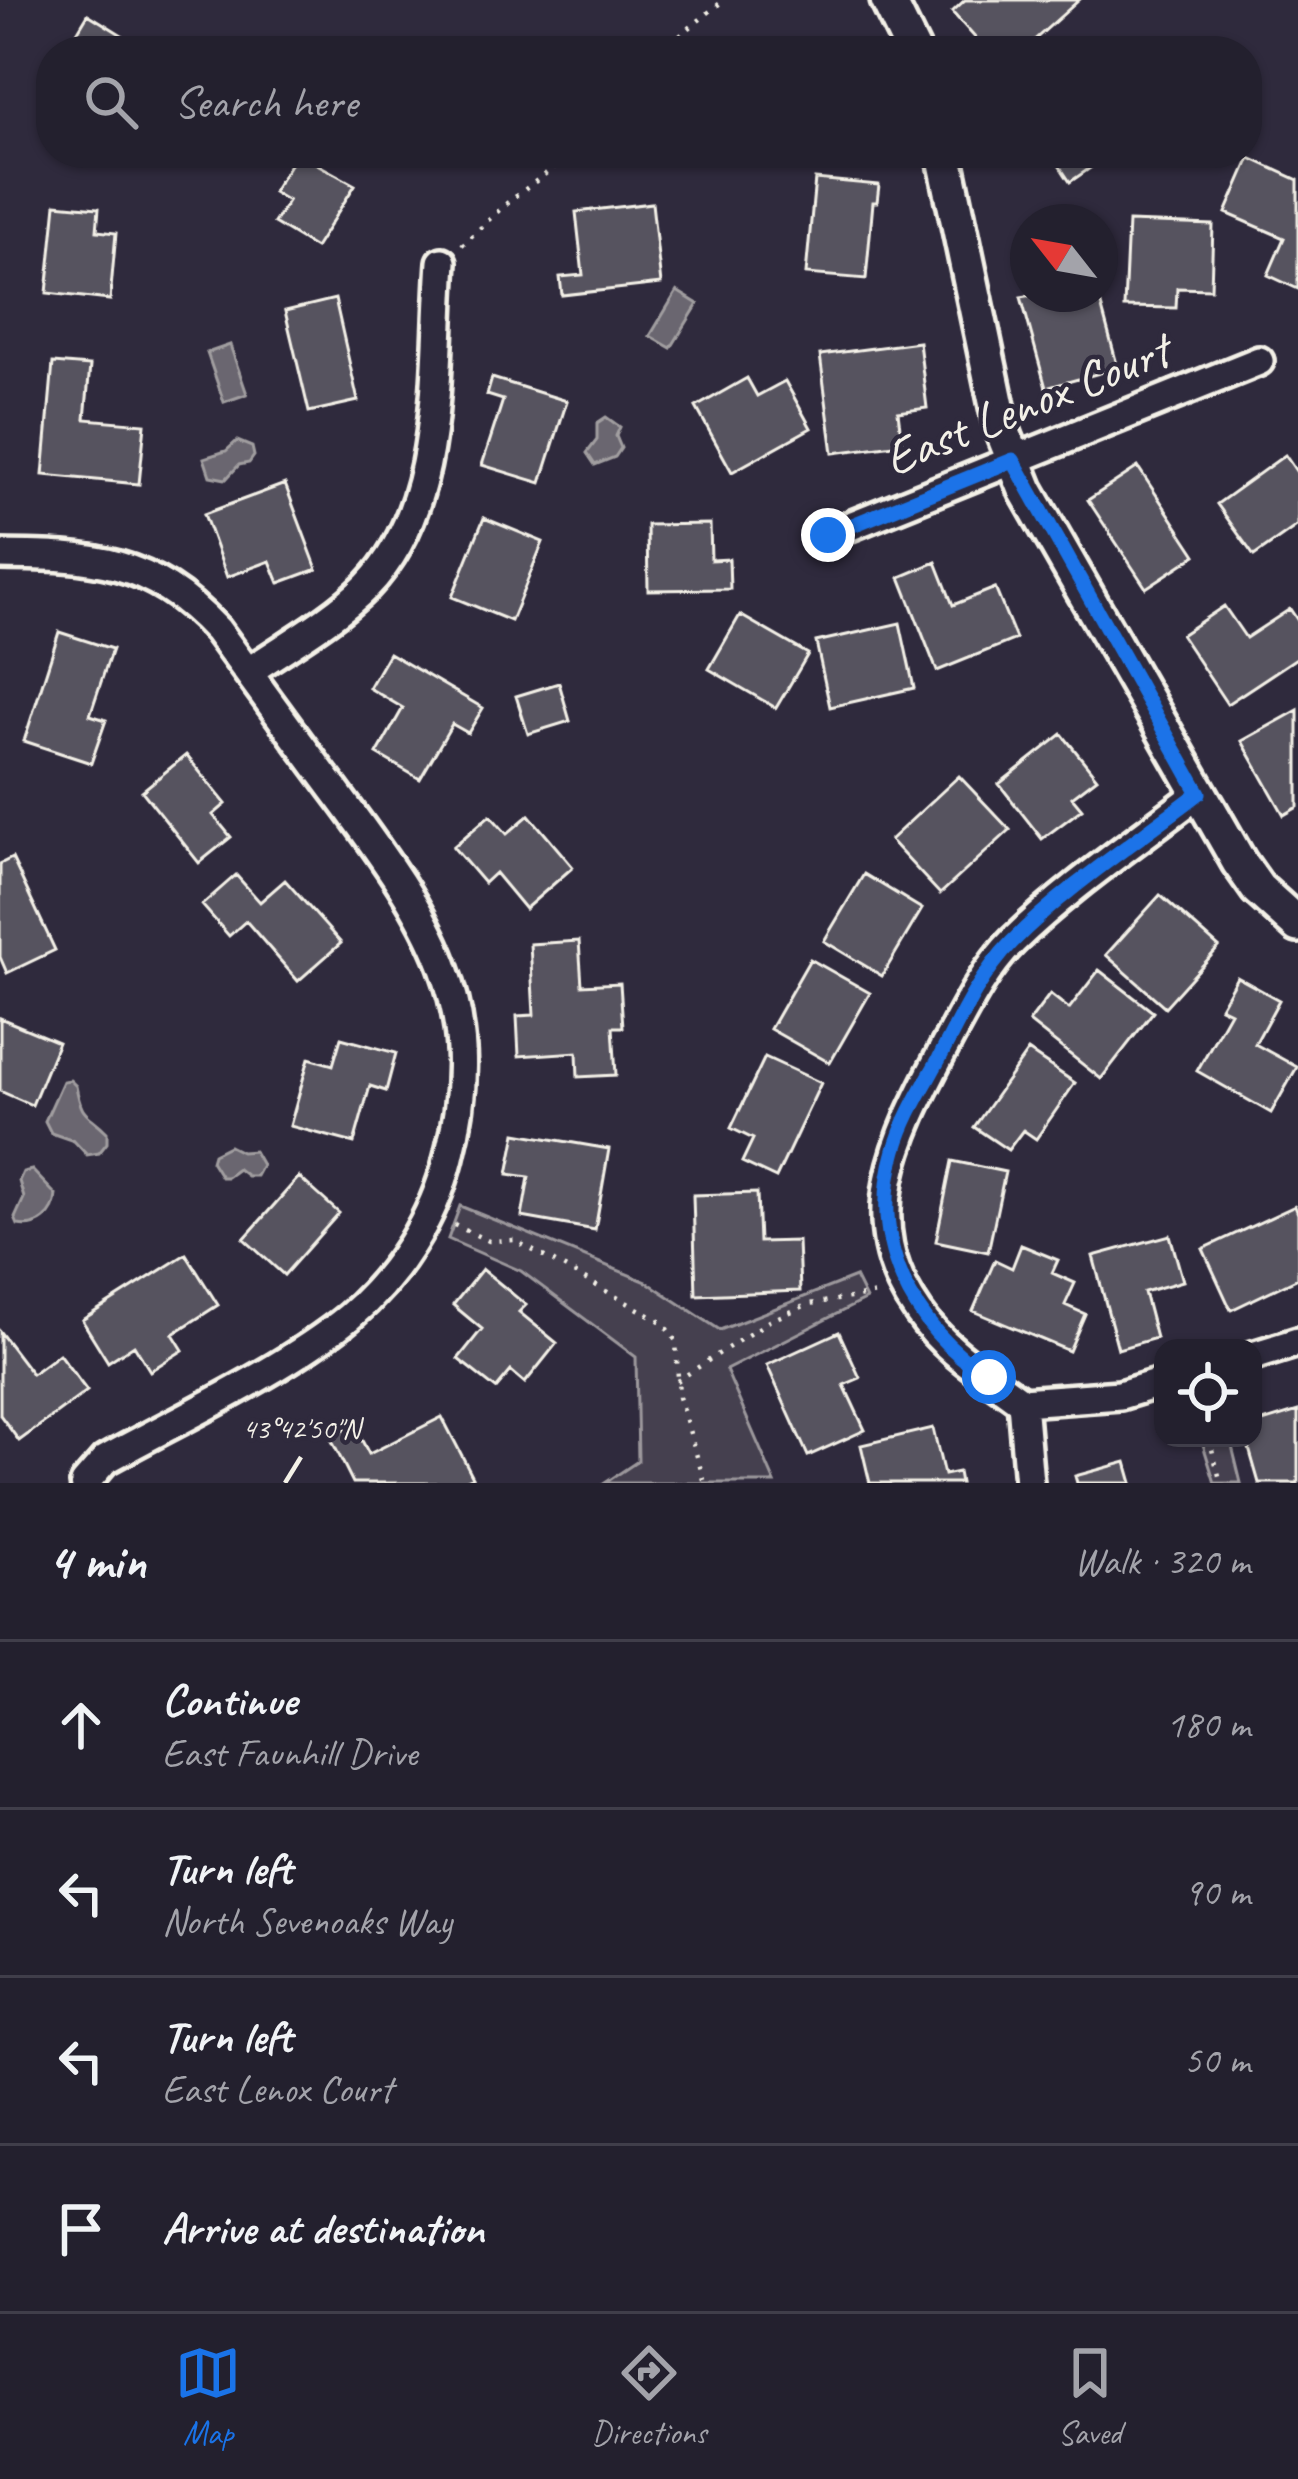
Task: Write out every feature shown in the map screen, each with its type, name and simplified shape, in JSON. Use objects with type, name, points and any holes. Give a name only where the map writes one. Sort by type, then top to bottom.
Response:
[{"type":"street","points":[[888,0],[906,36]]},
{"type":"street","points":[[947,168],[1002,430],[1013,460],[1199,793],[1258,889],[1298,925]]},
{"type":"street","points":[[248,672],[364,589],[386,565],[413,518],[428,454],[442,262]]},
{"type":"street","name":"East Lenox Court","points":[[828,535],[1259,361]]},
{"type":"street","points":[[0,555],[77,556],[140,571],[194,605],[407,889],[441,955],[457,1008],[463,1064],[459,1121],[444,1177],[405,1254],[349,1316],[304,1348],[105,1460],[85,1483]]},
{"type":"street","points":[[1154,1385],[1120,1395],[1022,1402],[961,1359],[937,1336],[906,1290],[890,1247],[888,1180],[909,1116],[972,996],[1000,956],[1035,922],[1199,793]]},
{"type":"street","points":[[1262,1353],[1298,1342]]},
{"type":"street","points":[[1022,1402],[1029,1483]]},
{"type":"path","points":[[680,36],[724,0]]},
{"type":"path","points":[[442,262],[553,168]]},
{"type":"path","points":[[429,1214],[489,1241],[514,1240],[662,1322],[676,1341],[677,1381],[705,1483]]},
{"type":"path","points":[[677,1381],[769,1321],[809,1304],[906,1290]]},
{"type":"path","points":[[1211,1447],[1221,1483]]},
{"type":"shaded area","points":[[677,291],[698,304],[671,348],[650,336]]},
{"type":"shaded area","points":[[230,345],[247,394],[224,402],[207,353]]},
{"type":"shaded area","points":[[606,417],[620,427],[616,436],[621,448],[615,457],[595,465],[587,453],[597,440],[597,423]]},
{"type":"shaded area","points":[[237,441],[252,447],[254,456],[249,463],[239,465],[226,479],[210,476],[204,458],[226,451]]},
{"type":"shaded area","points":[[70,1080],[83,1110],[107,1132],[107,1143],[99,1153],[87,1155],[74,1141],[51,1133],[45,1121],[63,1081]]},
{"type":"shaded area","points":[[229,1146],[254,1151],[262,1165],[256,1176],[238,1169],[221,1177],[211,1161],[213,1154]]},
{"type":"shaded area","points":[[32,1170],[56,1195],[55,1202],[39,1223],[18,1225],[15,1218],[24,1198],[19,1181],[23,1172]]},
{"type":"shaded area","points":[[460,1206],[647,1282],[720,1330],[855,1277],[866,1299],[726,1370],[775,1483],[605,1483],[638,1461],[636,1357],[521,1271],[448,1239]]},
{"type":"shaded area","points":[[1204,1447],[1232,1447],[1241,1483],[1215,1483]]},
{"type":"building","points":[[965,0],[1079,0],[1039,36],[974,36],[952,12]]},
{"type":"building","points":[[88,14],[124,36],[75,36]]},
{"type":"building","points":[[1262,164],[1298,180],[1298,289],[1268,275],[1284,238],[1226,213],[1246,168],[1262,168]]},
{"type":"building","points":[[288,168],[324,168],[355,185],[315,248],[274,223],[288,201],[273,192]]},
{"type":"building","points":[[1061,168],[1090,168],[1070,182]]},
{"type":"building","points":[[815,179],[879,185],[877,202],[873,202],[866,279],[806,274]]},
{"type":"building","points":[[652,203],[661,284],[562,295],[560,277],[583,275],[576,212]]},
{"type":"building","points":[[56,204],[99,208],[97,231],[116,233],[110,300],[47,293]]},
{"type":"building","points":[[1128,222],[1213,225],[1211,289],[1177,288],[1176,308],[1124,307]]},
{"type":"building","points":[[335,299],[358,401],[309,412],[285,311]]},
{"type":"building","points":[[1025,312],[1103,312],[1118,368],[1046,388]]},
{"type":"building","points":[[919,342],[927,408],[898,412],[902,444],[833,453],[820,355]]},
{"type":"building","points":[[53,363],[90,366],[85,419],[145,424],[139,484],[43,475]]},
{"type":"building","points":[[492,378],[567,401],[541,483],[482,465],[503,400],[487,395]]},
{"type":"building","points":[[747,378],[757,396],[785,381],[811,428],[732,472],[696,407]]},
{"type":"building","points":[[1285,455],[1298,474],[1298,525],[1254,556],[1217,504]]},
{"type":"building","points":[[1138,467],[1196,555],[1146,588],[1088,500]]},
{"type":"building","points":[[285,484],[317,569],[279,583],[270,561],[227,577],[204,514]]},
{"type":"building","points":[[484,518],[543,542],[511,621],[452,597]]},
{"type":"building","points":[[710,524],[711,560],[729,559],[730,589],[648,590],[647,525]]},
{"type":"building","points":[[936,562],[953,605],[995,588],[1016,639],[937,671],[900,577]]},
{"type":"building","points":[[1224,606],[1246,638],[1290,609],[1298,621],[1298,657],[1227,704],[1181,635]]},
{"type":"building","points":[[740,615],[808,654],[776,708],[709,669]]},
{"type":"building","points":[[900,623],[914,688],[830,707],[816,642]]},
{"type":"building","points":[[59,632],[112,649],[90,715],[106,720],[91,763],[24,741]]},
{"type":"building","points":[[389,653],[483,708],[468,733],[452,724],[420,779],[377,754],[403,708],[369,688]]},
{"type":"building","points":[[559,683],[570,721],[528,734],[516,696]]},
{"type":"building","points":[[1298,710],[1298,807],[1284,815],[1242,741]]},
{"type":"building","points":[[1062,734],[1097,778],[1072,797],[1082,809],[1042,839],[999,784]]},
{"type":"building","points":[[186,755],[226,804],[213,815],[231,837],[199,863],[142,791]]},
{"type":"building","points":[[959,776],[1010,830],[940,894],[890,840]]},
{"type":"building","points":[[490,815],[507,834],[529,815],[573,867],[525,909],[495,873],[484,883],[453,847]]},
{"type":"building","points":[[12,858],[55,950],[7,973],[0,957],[0,864]]},
{"type":"building","points":[[864,874],[922,909],[882,976],[824,941]]},
{"type":"building","points":[[236,875],[260,902],[285,880],[341,943],[298,981],[246,921],[229,936],[202,905]]},
{"type":"building","points":[[1160,895],[1219,947],[1165,1007],[1106,955]]},
{"type":"building","points":[[579,941],[582,985],[620,983],[623,1027],[613,1027],[616,1075],[578,1077],[577,1052],[519,1056],[517,1016],[534,1015],[530,944]]},
{"type":"building","points":[[810,959],[870,993],[830,1063],[770,1029]]},
{"type":"building","points":[[1099,970],[1153,1012],[1101,1079],[1029,1022],[1050,994],[1069,1009]]},
{"type":"building","points":[[1237,977],[1279,1000],[1255,1044],[1297,1067],[1271,1113],[1197,1071],[1230,1012],[1220,1007]]},
{"type":"building","points":[[0,1018],[58,1042],[32,1105],[0,1091]]},
{"type":"building","points":[[341,1038],[396,1053],[386,1091],[370,1086],[354,1143],[290,1126],[309,1058],[333,1065]]},
{"type":"building","points":[[1028,1051],[1075,1083],[1036,1139],[1023,1130],[1008,1150],[974,1127]]},
{"type":"building","points":[[765,1057],[821,1083],[776,1178],[742,1162],[753,1139],[731,1128]]},
{"type":"building","points":[[516,1133],[609,1149],[595,1230],[522,1217],[529,1177],[508,1174]]},
{"type":"building","points":[[952,1161],[1005,1172],[988,1252],[936,1241]]},
{"type":"building","points":[[299,1177],[339,1213],[284,1275],[244,1239]]},
{"type":"building","points":[[757,1193],[759,1242],[798,1241],[800,1291],[696,1295],[693,1195]]},
{"type":"building","points":[[1295,1206],[1298,1278],[1231,1310],[1203,1249]]},
{"type":"building","points":[[1170,1235],[1183,1281],[1144,1292],[1156,1338],[1118,1349],[1093,1256]]},
{"type":"building","points":[[1021,1245],[1058,1260],[1052,1273],[1075,1283],[1065,1305],[1085,1314],[1069,1351],[973,1311],[995,1260],[1012,1268]]},
{"type":"building","points":[[186,1254],[218,1305],[173,1334],[183,1350],[150,1371],[134,1345],[108,1362],[82,1320]]},
{"type":"building","points":[[482,1269],[526,1305],[519,1312],[557,1343],[525,1383],[511,1371],[496,1389],[458,1359],[482,1329],[453,1305]]},
{"type":"building","points":[[0,1332],[32,1374],[59,1354],[87,1391],[19,1441],[0,1415]]},
{"type":"building","points":[[839,1332],[860,1378],[844,1385],[865,1430],[808,1456],[767,1365]]},
{"type":"building","points":[[1298,1411],[1298,1483],[1259,1483],[1249,1447],[1262,1447],[1262,1422]]},
{"type":"building","points":[[442,1417],[473,1477],[461,1483],[353,1483],[330,1437],[354,1425],[369,1454]]},
{"type":"building","points":[[933,1428],[944,1475],[958,1472],[960,1483],[870,1483],[861,1445]]},
{"type":"building","points":[[1126,1462],[1132,1483],[1077,1483],[1075,1476]]},
{"type":"route","points":[[828,535],[1013,460],[1199,793],[1035,922],[989,969],[896,1147],[886,1213],[890,1247],[901,1279],[937,1336],[989,1377]]}]
